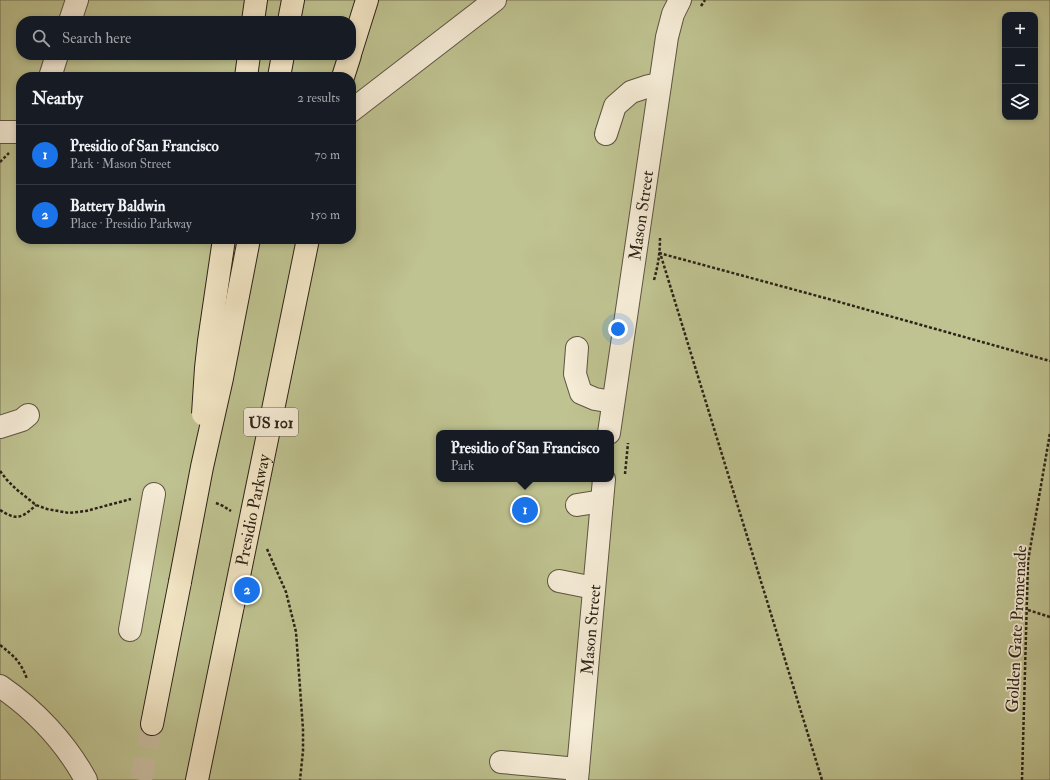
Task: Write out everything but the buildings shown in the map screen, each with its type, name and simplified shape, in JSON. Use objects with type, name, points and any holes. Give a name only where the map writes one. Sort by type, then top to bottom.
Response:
[{"type":"highway","points":[[254,16],[256,0]]},
{"type":"highway","points":[[291,16],[293,0]]},
{"type":"highway","points":[[354,16],[357,0]]},
{"type":"highway","points":[[356,35],[367,0]]},
{"type":"highway","points":[[247,72],[248,60]]},
{"type":"highway","points":[[280,72],[282,60]]},
{"type":"highway","points":[[343,72],[345,60]]},
{"type":"highway","points":[[344,72],[348,60]]},
{"type":"highway","points":[[202,467],[206,368],[223,244]]},
{"type":"highway","points":[[152,724],[202,467],[222,378],[248,244]]},
{"type":"highway","name":"Presidio Parkway","points":[[197,780],[307,244]]},
{"type":"street","points":[[72,16],[77,0]]},
{"type":"street","points":[[356,107],[495,0]]},
{"type":"street","name":"Mason Street","points":[[609,430],[660,84],[670,26],[673,14],[680,0]]},
{"type":"street","points":[[52,72],[56,60]]},
{"type":"street","points":[[606,134],[615,106],[631,92],[640,88],[660,84]]},
{"type":"street","points":[[0,132],[16,132]]},
{"type":"street","points":[[577,348],[575,374],[581,393],[595,399],[613,402]]},
{"type":"street","points":[[0,427],[22,420],[28,415]]},
{"type":"street","name":"Mason Street","points":[[577,774],[602,501],[612,482]]},
{"type":"street","points":[[130,630],[154,494]]},
{"type":"street","points":[[577,505],[602,501]]},
{"type":"street","points":[[558,581],[594,588]]},
{"type":"street","points":[[0,686],[13,695],[44,724],[73,759],[86,780]]},
{"type":"street","points":[[501,762],[577,774]]},
{"type":"path","points":[[0,162],[9,153]]},
{"type":"path","points":[[653,284],[660,254],[660,235]]},
{"type":"path","points":[[655,252],[1050,361]]},
{"type":"path","points":[[660,254],[822,780]]},
{"type":"path","name":"Golden Gate Promenade","points":[[1022,780],[1028,610],[1028,561],[1050,433]]},
{"type":"path","points":[[614,477],[628,442]]},
{"type":"path","points":[[0,471],[16,489],[36,505],[47,509],[69,513],[86,511],[154,494]]},
{"type":"path","points":[[212,500],[234,514]]},
{"type":"path","points":[[0,510],[9,516],[20,516],[36,505]]},
{"type":"path","points":[[264,544],[286,592],[296,632],[303,729],[303,751],[300,780]]},
{"type":"path","points":[[1028,610],[1050,617]]},
{"type":"green space","points":[[0,0],[1050,0],[1050,780],[0,780]]},
{"type":"tunnel","points":[[141,780],[152,724]]},
{"type":"place","name":"Presidio of San Francisco","points":[[525,510]]},
{"type":"place","name":"Battery Baldwin","points":[[247,590]]}]
